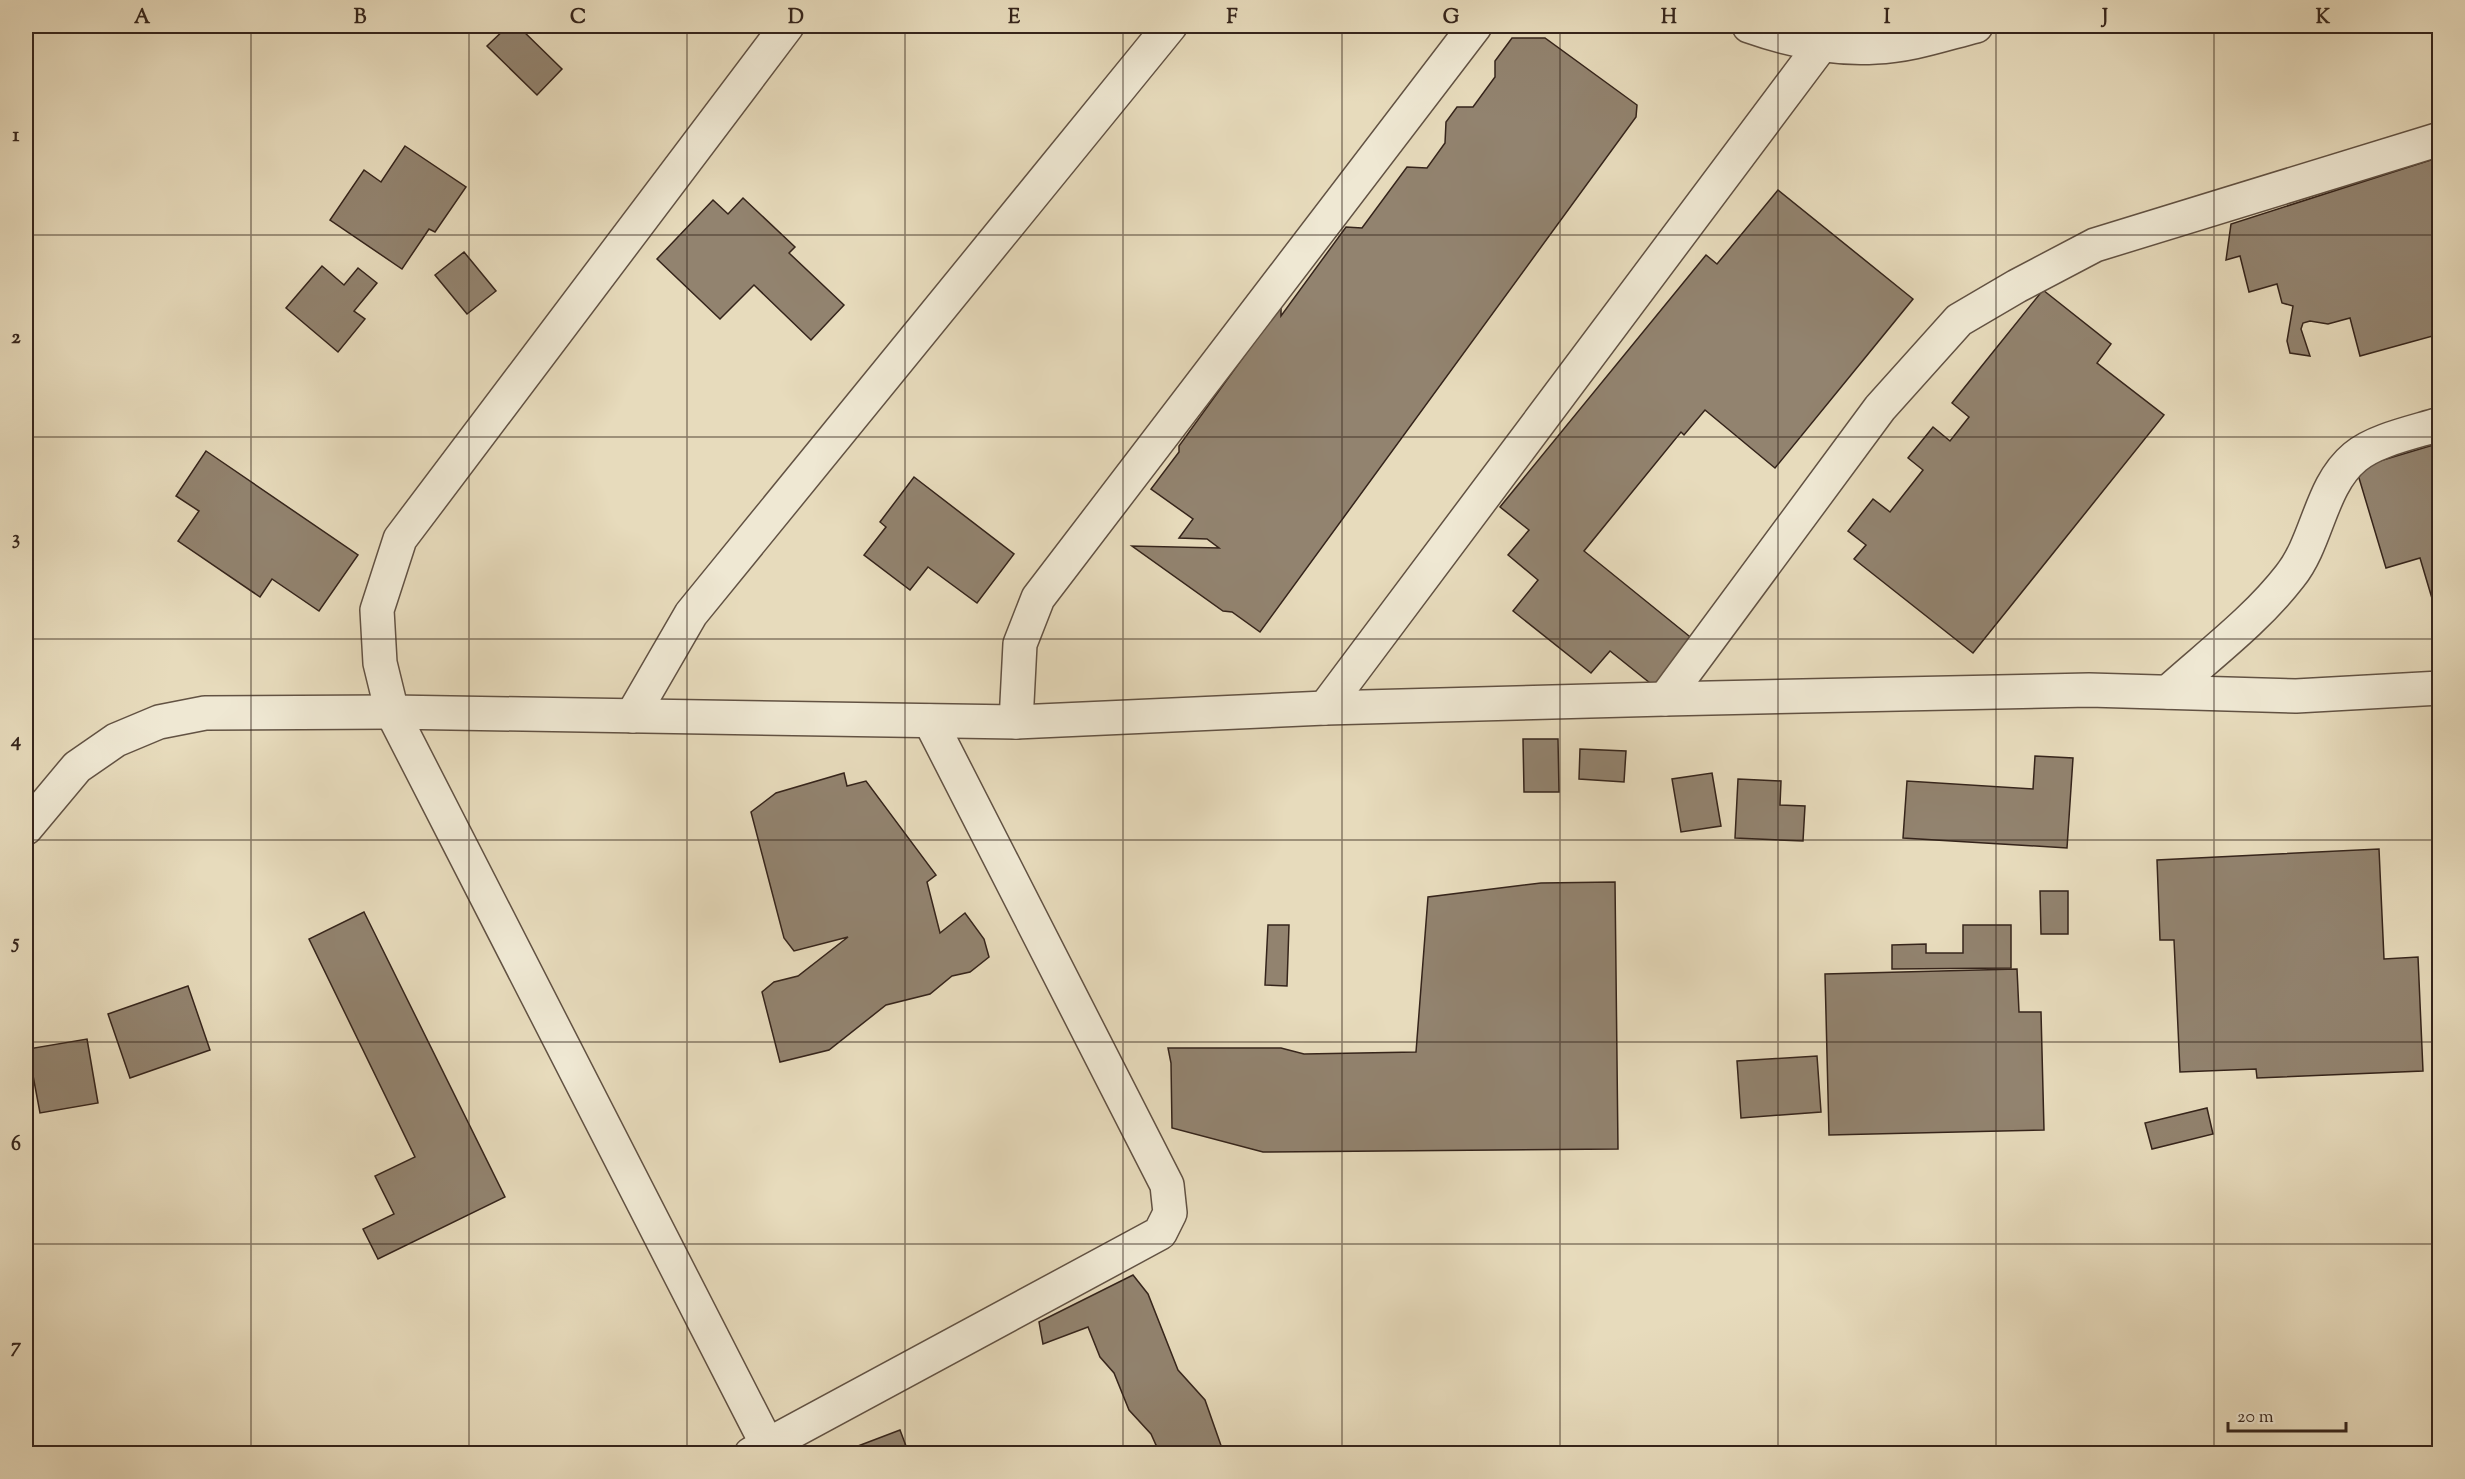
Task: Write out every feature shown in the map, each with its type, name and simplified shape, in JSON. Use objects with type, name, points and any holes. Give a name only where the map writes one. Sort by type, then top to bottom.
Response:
[{"type":"street","points":[[787,26],[400,539],[377,610],[380,663],[392,712],[763,1451],[1160,1233],[1170,1213],[1167,1185],[930,721]]},
{"type":"street","points":[[632,716],[691,614],[1170,26]]},
{"type":"street","points":[[1016,722],[1020,644],[1038,598],[1475,26]]},
{"type":"street","points":[[1749,26],[1772,34],[1822,45],[1877,47],[1929,38],[1976,26]]},
{"type":"street","points":[[1325,708],[1822,45]]},
{"type":"street","points":[[1665,699],[1880,408],[1959,320],[2095,245],[2439,139]]},
{"type":"street","points":[[2168,692],[2262,608],[2292,575],[2312,539],[2333,485],[2356,455],[2383,442],[2439,424]]},
{"type":"street","points":[[26,828],[77,767],[116,740],[159,722],[206,713],[392,712],[1016,722],[1325,708],[1665,699],[2089,690],[2296,696],[2439,688]]},
{"type":"building","points":[[508,26],[518,26],[562,69],[537,95],[487,46]]},
{"type":"building","points":[[1512,38],[1545,38],[1637,105],[1636,117],[1260,632],[1232,612],[1223,611],[1132,546],[1219,548],[1207,539],[1179,538],[1193,519],[1151,489],[1179,452],[1179,446],[1281,305],[1281,316],[1346,227],[1362,228],[1407,167],[1427,168],[1445,143],[1446,122],[1457,107],[1473,107],[1495,77],[1495,61]]},
{"type":"building","points":[[405,146],[466,187],[435,232],[429,229],[402,269],[330,220],[364,170],[381,182]]},
{"type":"building","points":[[2440,157],[2440,334],[2360,356],[2350,318],[2328,324],[2310,321],[2303,323],[2301,329],[2310,356],[2290,353],[2287,341],[2293,306],[2282,303],[2277,284],[2249,292],[2240,256],[2226,260],[2231,224]]},
{"type":"building","points":[[1778,190],[1913,299],[1775,468],[1705,410],[1684,435],[1681,432],[1584,551],[1694,640],[1655,687],[1610,651],[1591,673],[1513,611],[1538,580],[1508,555],[1529,530],[1500,507],[1706,255],[1717,264]]},
{"type":"building","points":[[743,198],[795,247],[789,253],[844,305],[811,340],[754,285],[720,319],[657,259],[713,200],[728,214]]},
{"type":"building","points":[[464,252],[496,291],[467,314],[435,275]]},
{"type":"building","points":[[322,266],[344,285],[358,268],[377,283],[354,311],[365,319],[338,352],[286,308]]},
{"type":"building","points":[[2043,290],[2111,344],[2097,363],[2164,415],[1973,653],[1854,559],[1866,545],[1848,531],[1873,499],[1890,512],[1923,470],[1908,458],[1933,427],[1950,441],[1969,417],[1952,403]]},
{"type":"building","points":[[2440,443],[2439,622],[2420,558],[2386,568],[2356,468]]},
{"type":"building","points":[[206,451],[358,555],[319,611],[272,579],[260,597],[178,541],[199,511],[176,496]]},
{"type":"building","points":[[914,477],[1014,554],[977,603],[928,567],[910,590],[864,555],[886,527],[880,522]]},
{"type":"building","points":[[1523,739],[1558,739],[1559,792],[1524,792]]},
{"type":"building","points":[[1580,749],[1626,751],[1624,782],[1579,779]]},
{"type":"building","points":[[2035,756],[2073,758],[2067,848],[1903,838],[1907,781],[2033,789]]},
{"type":"building","points":[[844,773],[847,786],[866,781],[936,875],[927,882],[940,933],[965,913],[984,939],[989,957],[970,972],[952,976],[930,994],[886,1005],[829,1050],[780,1062],[762,992],[774,982],[798,976],[848,937],[794,951],[784,938],[751,812],[776,793]]},
{"type":"building","points":[[1712,773],[1721,826],[1681,832],[1672,779]]},
{"type":"building","points":[[1738,779],[1781,781],[1780,805],[1805,806],[1803,841],[1735,838]]},
{"type":"building","points":[[2379,849],[2384,959],[2418,957],[2423,1071],[2257,1078],[2256,1069],[2180,1072],[2174,940],[2160,940],[2157,860]]},
{"type":"building","points":[[1615,882],[1618,1149],[1263,1152],[1172,1128],[1171,1063],[1168,1048],[1281,1048],[1304,1054],[1416,1052],[1428,897],[1541,883]]},
{"type":"building","points":[[2040,891],[2068,891],[2068,934],[2041,934]]},
{"type":"building","points":[[364,912],[505,1197],[378,1259],[363,1229],[394,1214],[375,1176],[415,1157],[309,939]]},
{"type":"building","points":[[1268,925],[1289,925],[1287,986],[1265,985]]},
{"type":"building","points":[[1963,925],[2011,925],[2011,968],[1892,969],[1892,945],[1926,944],[1926,953],[1963,953]]},
{"type":"building","points":[[2017,969],[2019,1012],[2041,1012],[2044,1130],[1829,1135],[1825,974]]},
{"type":"building","points":[[188,986],[210,1050],[130,1078],[108,1014]]},
{"type":"building","points":[[87,1039],[98,1103],[40,1113],[28,1049]]},
{"type":"building","points":[[1817,1056],[1821,1112],[1741,1118],[1737,1061]]},
{"type":"building","points":[[2207,1108],[2213,1134],[2152,1149],[2145,1123]]},
{"type":"building","points":[[1133,1275],[1148,1294],[1178,1370],[1205,1400],[1224,1454],[1163,1454],[1151,1434],[1129,1410],[1114,1373],[1100,1357],[1088,1327],[1043,1344],[1039,1322]]},
{"type":"building","points":[[900,1430],[909,1454],[837,1454]]}]
